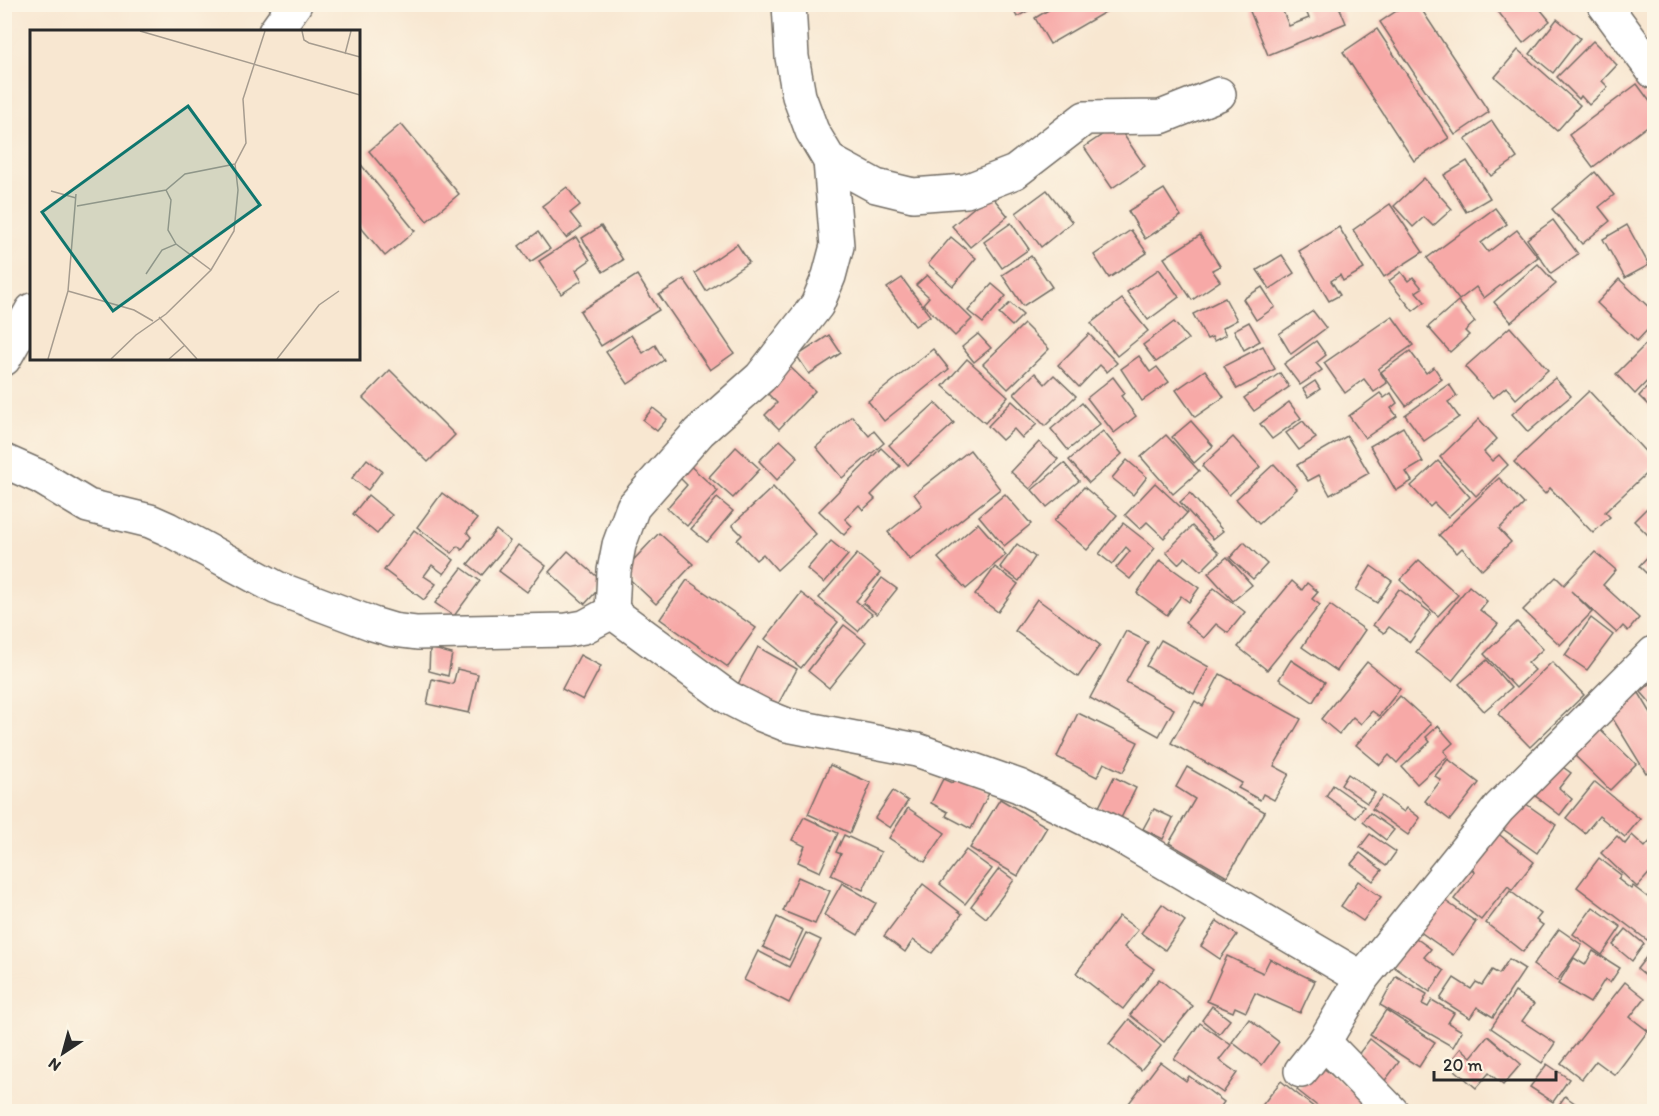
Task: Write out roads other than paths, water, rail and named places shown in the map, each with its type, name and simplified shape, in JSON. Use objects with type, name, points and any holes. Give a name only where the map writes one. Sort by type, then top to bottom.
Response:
[{"type":"street","points":[[276,30],[295,4]]},
{"type":"street","points":[[612,612],[614,571],[619,545],[633,507],[699,432],[760,377],[817,305],[829,276],[837,246],[830,160],[812,131],[799,96],[792,57],[789,4]]},
{"type":"street","points":[[1604,4],[1654,72]]},
{"type":"street","points":[[830,160],[876,186],[913,195],[966,191],[1015,172],[1085,118],[1161,117],[1219,94]]},
{"type":"street","points":[[4,359],[30,314]]},
{"type":"street","points":[[4,461],[39,477],[88,506],[150,520],[277,588],[393,630],[417,633],[567,630],[584,627],[612,612]]},
{"type":"street","points":[[612,612],[729,698],[762,716],[787,725],[917,750],[1019,786],[1120,836],[1362,978]]},
{"type":"street","points":[[1301,1071],[1324,1042],[1362,978],[1499,808],[1654,653]]},
{"type":"street","points":[[1324,1042],[1392,1112]]}]
